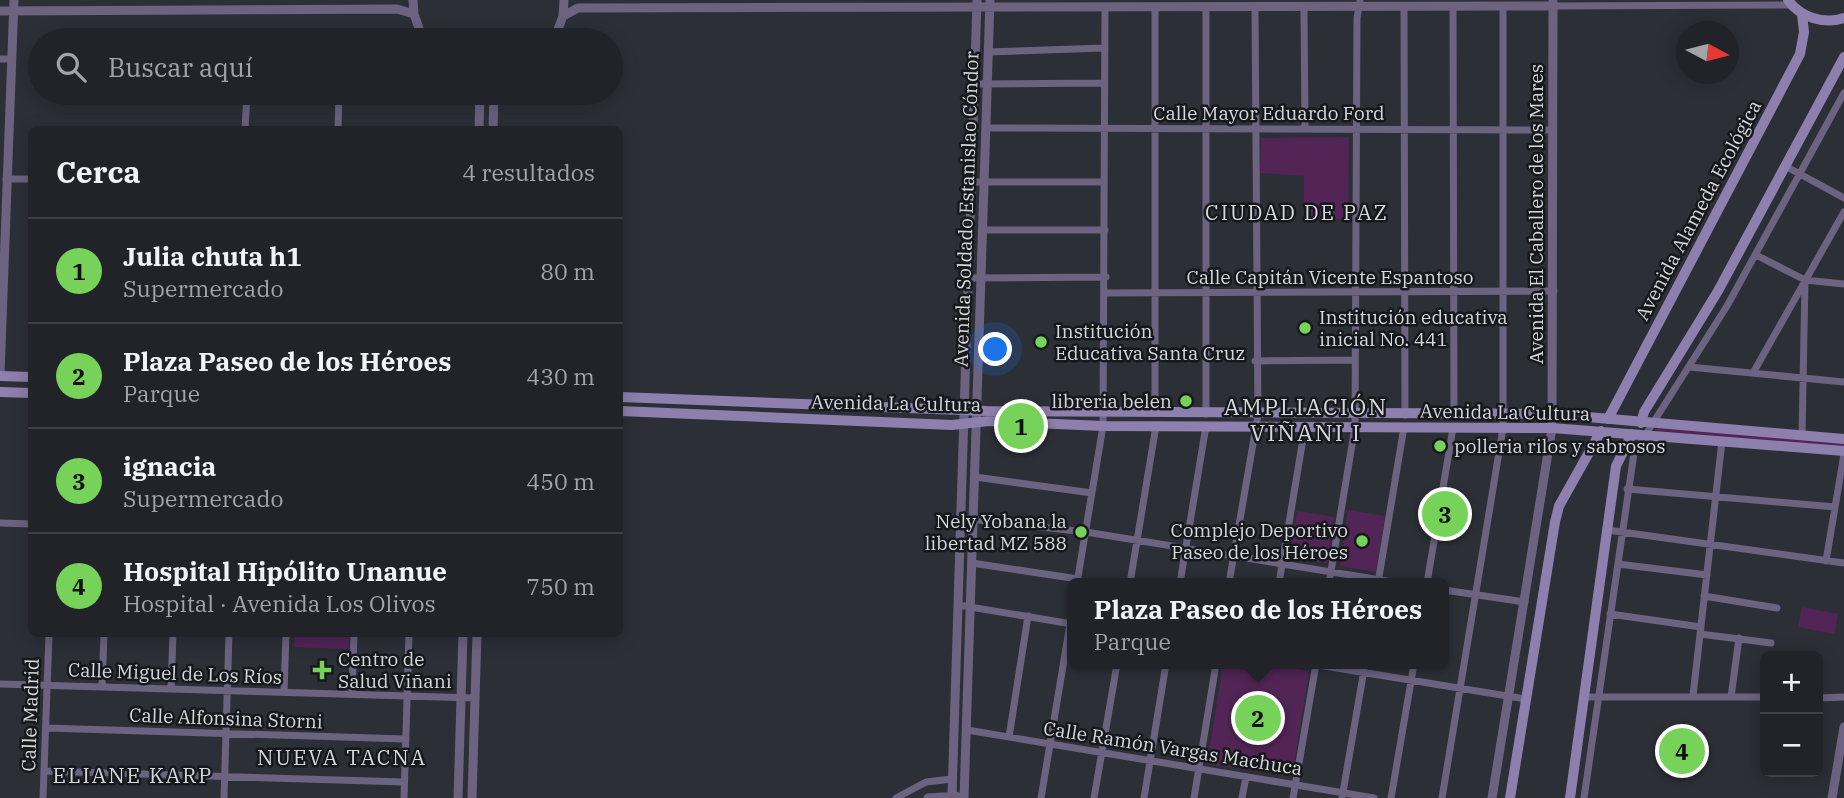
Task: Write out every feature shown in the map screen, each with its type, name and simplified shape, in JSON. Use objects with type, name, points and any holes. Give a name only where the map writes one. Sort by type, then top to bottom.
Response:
[{"type":"main road","points":[[1790,2],[1802,14],[1819,20],[1844,18]]},
{"type":"main road","name":"Avenida Alameda Ecológica","points":[[1608,419],[1800,54],[1804,32],[1802,14]]},
{"type":"main road","points":[[1641,423],[1644,412],[1718,291],[1787,167],[1844,57]]},
{"type":"main road","points":[[0,375],[28,377]]},
{"type":"main road","points":[[0,392],[28,393]]},
{"type":"main road","name":"Avenida La Cultura","points":[[623,397],[977,411],[1258,415],[1552,414],[1844,439]]},
{"type":"main road","points":[[723,401],[723,416]]},
{"type":"main road","name":"Avenida La Cultura","points":[[623,411],[964,424],[1552,428],[1844,453]]},
{"type":"main road","points":[[1510,798],[1559,506],[1601,431]]},
{"type":"main road","points":[[1570,798],[1616,466],[1632,434]]},
{"type":"street","points":[[0,375],[3,193],[6,179],[5,59],[14,0]]},
{"type":"street","points":[[413,0],[419,28]]},
{"type":"street","points":[[558,28],[563,16],[564,0]]},
{"type":"street","points":[[563,16],[578,8],[977,4],[1105,8],[1304,8],[1359,4],[1453,7],[1553,3],[1790,2]]},
{"type":"street","name":"Avenida El Caballero de los Mares","points":[[1552,428],[1553,3]]},
{"type":"street","name":"Avenida Soldado Estanislao Cóndor","points":[[952,796],[977,4]]},
{"type":"street","name":"Avenida Soldado Estanislao Cóndor","points":[[965,798],[990,4]]},
{"type":"street","points":[[1330,578],[1356,415],[1355,129],[1359,4]]},
{"type":"street","points":[[1442,798],[1503,428],[1503,6]]},
{"type":"street","points":[[1404,7],[1405,415]]},
{"type":"street","points":[[1453,7],[1454,415]]},
{"type":"street","points":[[1078,578],[1103,426],[1106,293],[1105,8]]},
{"type":"street","points":[[1155,8],[1155,413]]},
{"type":"street","points":[[1206,8],[1206,414]]},
{"type":"street","points":[[1230,578],[1258,415],[1255,361],[1255,8]]},
{"type":"street","points":[[1304,8],[1305,129]]},
{"type":"street","points":[[0,11],[397,9],[414,15]]},
{"type":"street","points":[[988,52],[1105,48]]},
{"type":"street","points":[[974,84],[1104,83]]},
{"type":"street","points":[[1584,798],[1634,453],[1756,255],[1844,93]]},
{"type":"street","points":[[246,126],[247,105]]},
{"type":"street","points":[[338,126],[339,105]]},
{"type":"street","points":[[479,126],[480,105]]},
{"type":"street","points":[[493,126],[494,105]]},
{"type":"street","name":"Calle Mayor Eduardo Ford","points":[[986,128],[1553,130]]},
{"type":"street","points":[[1787,167],[1844,198]]},
{"type":"street","points":[[6,179],[28,179]]},
{"type":"street","points":[[971,181],[1104,182]]},
{"type":"street","points":[[1753,373],[1844,212]]},
{"type":"street","points":[[982,230],[1105,230]]},
{"type":"street","points":[[1756,255],[1805,280],[1844,284]]},
{"type":"street","points":[[968,278],[1105,276]]},
{"type":"street","points":[[1802,436],[1805,280]]},
{"type":"street","name":"Calle Capitán Vicente Espantoso","points":[[1106,293],[1554,291]]},
{"type":"street","points":[[1255,361],[1355,360]]},
{"type":"street","points":[[1689,367],[1844,382]]},
{"type":"street","points":[[1131,578],[1156,426]]},
{"type":"street","points":[[1181,578],[1206,426]]},
{"type":"street","points":[[1280,578],[1306,427]]},
{"type":"street","points":[[1379,578],[1404,427]]},
{"type":"street","points":[[1428,578],[1453,428]]},
{"type":"street","points":[[1492,798],[1552,428]]},
{"type":"street","points":[[1693,696],[1722,441]]},
{"type":"street","points":[[1826,561],[1844,453]]},
{"type":"street","points":[[975,477],[1092,493]]},
{"type":"street","points":[[1627,489],[1835,507]]},
{"type":"street","points":[[961,518],[1086,532],[1357,578]]},
{"type":"street","points":[[0,523],[28,524]]},
{"type":"street","points":[[1608,530],[1844,563]]},
{"type":"street","points":[[972,563],[1067,579]]},
{"type":"street","points":[[1618,564],[1707,575]]},
{"type":"street","points":[[1449,591],[1525,602]]},
{"type":"street","points":[[1704,596],[1777,608]]},
{"type":"street","points":[[958,605],[1067,623]]},
{"type":"street","points":[[1610,614],[1771,643]]},
{"type":"street","points":[[1009,737],[1028,616]]},
{"type":"street","name":"Calle Madrid","points":[[43,798],[49,637]]},
{"type":"street","points":[[102,687],[104,637]]},
{"type":"street","points":[[171,689],[173,637]]},
{"type":"street","points":[[224,798],[229,637]]},
{"type":"street","points":[[284,692],[286,637]]},
{"type":"street","points":[[352,694],[354,637]]},
{"type":"street","points":[[404,798],[409,637]]},
{"type":"street","points":[[458,798],[463,637]]},
{"type":"street","points":[[472,798],[477,637]]},
{"type":"street","points":[[1731,697],[1739,638]]},
{"type":"street","points":[[1041,798],[1067,653]]},
{"type":"street","points":[[1094,798],[1116,669]]},
{"type":"street","points":[[1144,798],[1165,669]]},
{"type":"street","points":[[1194,798],[1215,669]]},
{"type":"street","points":[[1293,798],[1314,669]]},
{"type":"street","points":[[1343,795],[1364,669]]},
{"type":"street","points":[[1368,669],[1411,680],[1527,699]]},
{"type":"street","points":[[1391,798],[1413,669]]},
{"type":"street","name":"Calle Miguel de Los Ríos","points":[[0,684],[475,698]]},
{"type":"street","points":[[1585,697],[1760,697]]},
{"type":"street","points":[[1823,698],[1844,697]]},
{"type":"street","points":[[1832,798],[1844,727]]},
{"type":"street","name":"Calle Alfonsina Storni","points":[[46,728],[406,739]]},
{"type":"street","name":"Calle Ramón Vargas Machuca","points":[[967,730],[1246,776],[1343,795],[1374,798]]},
{"type":"street","points":[[44,771],[404,782]]},
{"type":"street","points":[[1242,798],[1246,776]]},
{"type":"street","points":[[896,798],[926,782],[953,779]]},
{"type":"street","points":[[928,798],[965,798]]},
{"type":"shaded area","points":[[1349,137],[1348,219],[1304,219],[1304,176],[1260,173],[1261,138]]},
{"type":"shaded area","points":[[1657,427],[1844,442],[1844,448],[1656,433]]},
{"type":"shaded area","name":"Complejo Deportivo Paseo de los Héroes","points":[[1348,510],[1385,516],[1376,572],[1340,566]]},
{"type":"shaded area","points":[[1297,511],[1334,517],[1327,563],[1290,558]]},
{"type":"shaded area","points":[[1802,607],[1838,614],[1835,634],[1798,627]]},
{"type":"shaded area","points":[[295,637],[349,637],[349,649],[294,647]]},
{"type":"shaded area","points":[[1222,669],[1309,671],[1292,776],[1207,764]]},
{"type":"place","name":"Institución educativa inicial No. 441","points":[[1305,328]]},
{"type":"place","name":"Institución Educativa Santa Cruz","points":[[1041,342]]},
{"type":"place","name":"libreria belen","points":[[1186,401]]},
{"type":"place","name":"Julia chuta h1","points":[[1021,426]]},
{"type":"place","name":"polleria rilos y sabrosos","points":[[1440,446]]},
{"type":"place","name":"ignacia","points":[[1445,514]]},
{"type":"place","name":"Nely Yobana la libertad MZ 588","points":[[1081,532]]},
{"type":"place","name":"Complejo Deportivo Paseo de los Héroes","points":[[1362,541]]},
{"type":"place","name":"Centro de Salud Viñani","points":[[322,670]]},
{"type":"place","name":"Plaza Paseo de los Héroes","points":[[1258,718]]},
{"type":"place","name":"Hospital Hipólito Unanue","points":[[1682,751]]},
{"type":"district","name":"CIUDAD DE PAZ","points":[[1297,213]]},
{"type":"district","name":"AMPLIACIÓN VIÑANI I","points":[[1306,420]]},
{"type":"district","name":"NUEVA TACNA","points":[[342,758]]},
{"type":"district","name":"ELIANE KARP","points":[[133,776]]}]
